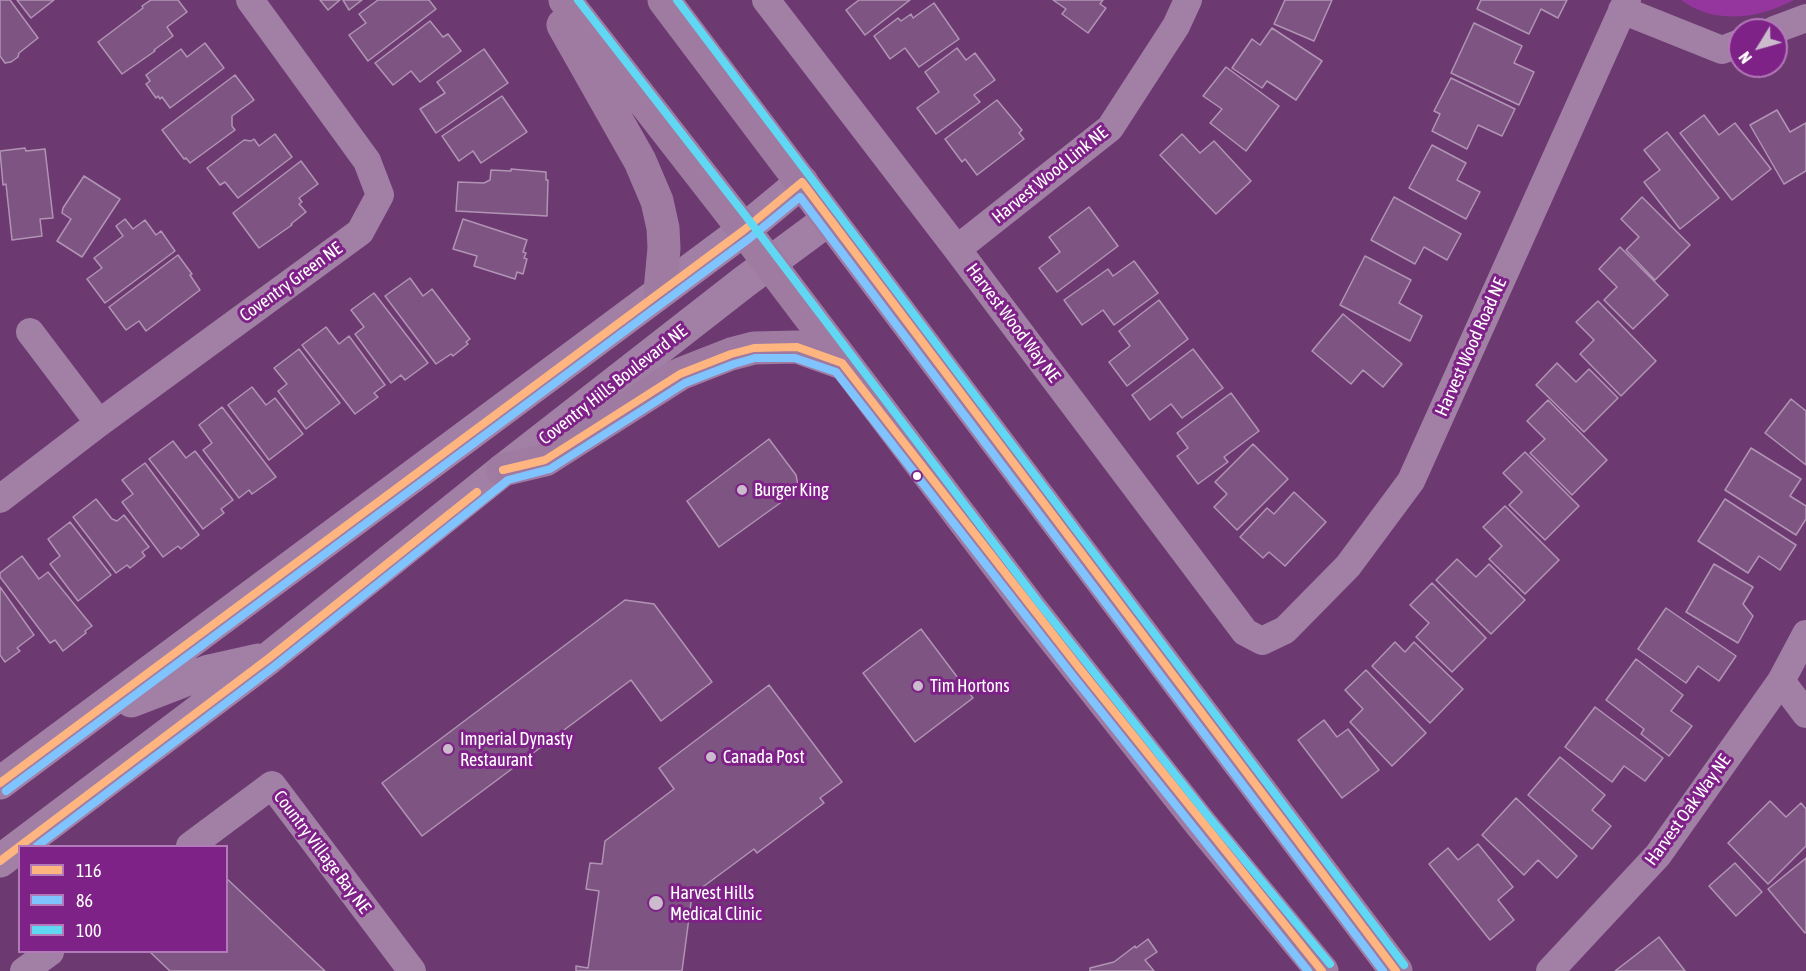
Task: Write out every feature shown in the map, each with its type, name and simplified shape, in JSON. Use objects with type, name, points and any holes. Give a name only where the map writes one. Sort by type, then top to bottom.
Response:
[{"type":"main road","points":[[549,0],[640,161],[657,201],[663,228],[664,248],[660,291]]},
{"type":"main road","points":[[565,0],[744,230],[842,363],[1031,609],[1200,823],[1322,971]]},
{"type":"main road","points":[[664,0],[1396,971]]},
{"type":"main road","points":[[503,470],[545,460],[680,374],[730,354],[754,348],[797,347],[842,363]]},
{"type":"street","name":"Coventry Green NE","points":[[0,499],[99,423],[360,232],[380,195],[367,161],[250,0]]},
{"type":"street","name":"Harvest Wood Way NE","points":[[766,0],[957,249],[1245,632],[1262,641]]},
{"type":"street","name":"Harvest Wood Link NE","points":[[957,249],[1110,128],[1176,27],[1188,0]]},
{"type":"street","name":"Harvest Wood Road NE","points":[[1262,641],[1285,630],[1348,566],[1411,481],[1624,5],[1722,50],[1728,48]]},
{"type":"street","points":[[1788,25],[1806,18]]},
{"type":"street","points":[[0,783],[744,230],[802,182]]},
{"type":"street","name":"Coventry Hills Boulevard NE","points":[[21,845],[269,658],[503,470],[829,219]]},
{"type":"street","points":[[30,332],[99,423]]},
{"type":"street","name":"Harvest Oak Way NE","points":[[1550,971],[1658,855],[1781,681],[1806,634]]},
{"type":"street","points":[[91,716],[209,671],[269,658]]},
{"type":"street","points":[[1781,681],[1806,714]]},
{"type":"street","name":"Country Village Bay NE","points":[[191,845],[272,785],[412,971]]},
{"type":"street","name":"Coventry Hills Boulevard NE","points":[[0,861],[18,847]]},
{"type":"street","points":[[24,971],[47,953]]},
{"type":"shaded area","points":[[1681,0],[1794,0],[1766,12],[1722,16],[1694,8]]},
{"type":"building","points":[[0,0],[10,0],[38,38],[19,53],[18,57],[5,63],[0,56]]},
{"type":"building","points":[[17,0],[54,0],[31,18]]},
{"type":"building","points":[[151,0],[178,0],[187,12],[167,27],[173,36],[122,74],[98,42]]},
{"type":"building","points":[[320,0],[340,0],[328,10]]},
{"type":"building","points":[[343,0],[362,0],[349,10]]},
{"type":"building","points":[[378,0],[429,0],[436,9],[368,61],[349,35],[366,23],[359,14]]},
{"type":"building","points":[[859,0],[910,0],[865,35],[846,10]]},
{"type":"building","points":[[1053,0],[1103,0],[1100,4],[1106,8],[1088,33],[1062,14],[1066,9]]},
{"type":"building","points":[[1285,0],[1332,0],[1314,41],[1274,24]]},
{"type":"building","points":[[1481,0],[1567,0],[1558,18],[1541,9],[1529,34],[1477,9]]},
{"type":"building","points":[[934,3],[959,39],[919,67],[905,48],[890,59],[874,36],[898,18],[901,21],[911,14],[913,18]]},
{"type":"building","points":[[430,21],[443,37],[448,34],[461,51],[420,82],[411,71],[393,85],[375,63]]},
{"type":"building","points":[[1474,23],[1522,46],[1514,63],[1534,72],[1519,105],[1451,73]]},
{"type":"building","points":[[1272,28],[1322,61],[1296,100],[1267,81],[1262,88],[1232,68],[1252,39],[1260,45]]},
{"type":"building","points":[[205,43],[224,68],[170,108],[162,97],[156,98],[146,84],[150,81],[146,75],[181,49],[187,57]]},
{"type":"building","points":[[957,48],[966,60],[975,53],[995,80],[974,95],[980,102],[936,134],[917,108],[939,92],[925,72]]},
{"type":"building","points":[[484,49],[508,83],[436,133],[420,109],[445,93],[437,82]]},
{"type":"building","points":[[1226,67],[1279,106],[1246,151],[1210,123],[1222,109],[1203,96]]},
{"type":"building","points":[[235,75],[254,100],[232,116],[232,126],[235,130],[190,163],[186,158],[184,159],[162,130]]},
{"type":"building","points":[[1451,78],[1515,109],[1502,136],[1478,125],[1467,149],[1432,131],[1440,114],[1434,111]]},
{"type":"building","points":[[502,96],[527,132],[481,163],[473,151],[459,161],[442,136]]},
{"type":"building","points":[[997,100],[1022,130],[1019,133],[1024,139],[977,175],[965,159],[962,162],[945,139]]},
{"type":"building","points":[[1777,110],[1790,132],[1806,123],[1806,171],[1784,184],[1750,125]]},
{"type":"building","points":[[1704,115],[1719,135],[1735,123],[1771,169],[1732,200],[1680,133]]},
{"type":"building","points":[[1667,132],[1719,198],[1680,229],[1644,182],[1660,170],[1644,150]]},
{"type":"building","points":[[275,134],[292,157],[238,198],[225,182],[220,185],[207,168],[244,140],[254,139],[259,146]]},
{"type":"building","points":[[1182,134],[1200,153],[1214,141],[1251,181],[1216,214],[1160,155]]},
{"type":"building","points":[[1432,145],[1466,163],[1457,180],[1480,192],[1466,219],[1409,188]]},
{"type":"building","points":[[25,148],[26,151],[45,149],[53,218],[40,219],[42,236],[12,240],[0,151]]},
{"type":"building","points":[[301,161],[318,184],[299,198],[302,202],[299,204],[306,212],[292,225],[259,248],[233,213]]},
{"type":"building","points":[[511,169],[546,172],[546,180],[548,180],[547,216],[456,211],[458,182],[484,183],[490,180],[491,170],[511,171]]},
{"type":"building","points":[[84,176],[120,199],[82,257],[57,241],[71,219],[62,213],[63,208]]},
{"type":"building","points":[[1394,197],[1461,234],[1447,260],[1424,247],[1415,264],[1371,240]]},
{"type":"building","points":[[1642,197],[1690,245],[1655,280],[1626,250],[1639,237],[1621,219]]},
{"type":"building","points":[[1089,207],[1118,246],[1057,292],[1039,268],[1060,252],[1049,237]]},
{"type":"building","points":[[125,219],[133,229],[145,220],[156,235],[161,231],[175,251],[105,303],[87,279],[102,268],[94,258],[123,236],[116,226]]},
{"type":"building","points":[[463,219],[527,240],[523,252],[526,253],[524,258],[527,259],[523,274],[517,272],[515,279],[474,266],[477,256],[453,249]]},
{"type":"building","points":[[1620,247],[1668,295],[1633,329],[1604,300],[1617,287],[1599,269]]},
{"type":"building","points":[[178,255],[200,290],[146,331],[139,321],[126,330],[109,307]]},
{"type":"building","points":[[1365,256],[1411,280],[1399,303],[1422,316],[1410,341],[1340,305]]},
{"type":"building","points":[[1134,261],[1158,293],[1114,325],[1103,310],[1082,325],[1064,300],[1108,269],[1113,276]]},
{"type":"building","points":[[410,278],[423,296],[432,289],[470,339],[466,342],[468,344],[453,356],[451,354],[436,364],[385,296]]},
{"type":"building","points":[[374,293],[428,363],[405,380],[401,375],[391,383],[355,334],[364,327],[351,310]]},
{"type":"building","points":[[1159,300],[1188,339],[1127,386],[1109,362],[1130,346],[1119,331]]},
{"type":"building","points":[[1598,301],[1656,361],[1621,396],[1580,354],[1594,340],[1576,322]]},
{"type":"building","points":[[1343,314],[1402,364],[1383,387],[1363,370],[1351,384],[1312,351]]},
{"type":"building","points":[[326,327],[339,344],[349,336],[385,385],[374,393],[378,397],[355,414],[302,345]]},
{"type":"building","points":[[299,349],[340,403],[306,429],[278,391],[287,384],[274,368]]},
{"type":"building","points":[[1193,349],[1223,388],[1182,418],[1171,404],[1150,420],[1132,395]]},
{"type":"building","points":[[1557,363],[1576,382],[1589,369],[1618,398],[1584,432],[1536,385]]},
{"type":"building","points":[[252,387],[266,405],[275,398],[303,434],[269,460],[228,405]]},
{"type":"building","points":[[1231,393],[1259,431],[1224,457],[1228,462],[1198,484],[1177,456],[1188,448],[1177,433]]},
{"type":"building","points":[[1791,399],[1806,411],[1806,465],[1765,433]]},
{"type":"building","points":[[1548,400],[1607,460],[1572,495],[1530,453],[1545,439],[1527,421]]},
{"type":"building","points":[[222,407],[276,477],[252,494],[249,490],[239,498],[203,450],[212,443],[199,425]]},
{"type":"building","points":[[769,439],[796,475],[798,485],[794,493],[719,547],[687,501]]},
{"type":"building","points":[[173,441],[186,458],[195,451],[233,500],[221,509],[224,513],[203,529],[149,459]]},
{"type":"building","points":[[1253,444],[1288,479],[1237,530],[1214,507],[1227,494],[1215,482]]},
{"type":"building","points":[[1751,448],[1801,479],[1790,496],[1806,506],[1806,519],[1796,535],[1725,490]]},
{"type":"building","points":[[1525,452],[1579,506],[1545,540],[1509,505],[1522,492],[1503,473]]},
{"type":"building","points":[[145,463],[199,535],[181,549],[178,546],[163,557],[122,502],[133,494],[122,480]]},
{"type":"building","points":[[1294,492],[1326,522],[1285,566],[1269,552],[1263,558],[1240,537],[1267,508],[1274,514]]},
{"type":"building","points":[[96,499],[112,519],[117,521],[124,515],[149,547],[142,552],[145,556],[130,568],[127,565],[116,573],[73,517]]},
{"type":"building","points":[[1725,499],[1796,545],[1780,570],[1759,556],[1748,573],[1698,541]]},
{"type":"building","points":[[1505,506],[1559,560],[1525,594],[1489,559],[1502,546],[1483,527]]},
{"type":"building","points":[[70,522],[111,575],[78,601],[50,564],[60,556],[48,539]]},
{"type":"building","points":[[22,556],[39,579],[48,572],[92,626],[63,651],[55,640],[50,643],[0,577],[0,573]]},
{"type":"building","points":[[1457,559],[1476,577],[1489,564],[1525,600],[1491,634],[1436,580]]},
{"type":"building","points":[[1714,564],[1753,587],[1743,604],[1753,616],[1738,643],[1686,612]]},
{"type":"building","points":[[1432,583],[1486,638],[1452,672],[1416,637],[1429,623],[1410,605]]},
{"type":"building","points":[[0,587],[34,635],[17,648],[20,651],[5,662],[0,655]]},
{"type":"building","points":[[625,600],[654,604],[712,682],[661,721],[631,680],[422,836],[382,783]]},
{"type":"building","points":[[1666,608],[1736,656],[1719,681],[1698,666],[1686,683],[1638,649]]},
{"type":"building","name":"Tim Hortons","points":[[921,629],[973,698],[915,742],[863,673]]},
{"type":"building","points":[[1395,642],[1405,652],[1414,642],[1463,689],[1430,723],[1372,666]]},
{"type":"building","points":[[1636,659],[1683,695],[1671,711],[1692,726],[1669,756],[1641,734],[1644,729],[1606,700]]},
{"type":"building","points":[[1366,670],[1426,733],[1392,766],[1350,722],[1363,709],[1345,690]]},
{"type":"building","points":[[769,685],[842,782],[820,798],[824,803],[757,853],[754,849],[692,895],[682,971],[576,971],[576,966],[588,968],[599,891],[586,889],[590,863],[602,864],[605,841],[674,789],[659,768]]},
{"type":"building","points":[[1595,707],[1663,758],[1645,781],[1624,766],[1612,782],[1565,747]]},
{"type":"building","points":[[1324,720],[1337,737],[1348,729],[1379,770],[1342,798],[1298,740]]},
{"type":"building","points":[[1560,757],[1605,795],[1592,810],[1611,826],[1592,849],[1528,795]]},
{"type":"building","points":[[1516,798],[1577,856],[1557,878],[1538,860],[1524,875],[1482,835]]},
{"type":"building","points":[[1770,801],[1786,817],[1801,803],[1806,809],[1806,846],[1768,884],[1728,843]]},
{"type":"building","points":[[1478,844],[1513,887],[1498,900],[1514,920],[1490,940],[1429,864],[1448,848],[1458,860]]},
{"type":"building","points":[[1806,858],[1806,932],[1805,933],[1768,889]]},
{"type":"building","points":[[1735,863],[1762,892],[1736,916],[1709,886]]},
{"type":"building","points":[[228,880],[325,971],[170,971],[151,953],[228,953]]},
{"type":"building","points":[[1659,937],[1685,971],[1615,971]]},
{"type":"building","points":[[1148,939],[1157,952],[1145,960],[1154,971],[1090,971],[1090,968],[1114,962]]},
{"type":"transit line","name":"100","points":[[578,0],[752,224],[1039,603],[1208,816],[1330,964]]},
{"type":"transit line","name":"100","points":[[677,0],[1404,965]]},
{"type":"transit line","name":"116","points":[[0,783],[744,230],[802,182],[1396,971]]},
{"type":"transit line","name":"86","points":[[6,791],[750,238],[800,197],[1383,971]]},
{"type":"transit line","name":"116","points":[[503,470],[545,460],[680,374],[731,354],[754,348],[797,347],[842,363],[1080,669],[1322,971]]},
{"type":"transit line","name":"86","points":[[38,845],[275,666],[508,480],[550,469],[685,383],[755,358],[795,358],[836,372],[1072,675],[1308,971]]},
{"type":"transit line","name":"116","points":[[21,845],[269,658],[477,492]]},
{"type":"transit line","name":"116","points":[[0,861],[18,847]]},
{"type":"place","name":"Burger King","points":[[742,490]]},
{"type":"place","name":"Tim Hortons","points":[[918,686]]},
{"type":"place","name":"Imperial Dynasty Restaurant","points":[[448,749]]},
{"type":"place","name":"Canada Post","points":[[711,757]]},
{"type":"place","name":"Harvest Hills Medical Clinic","points":[[656,903]]}]
